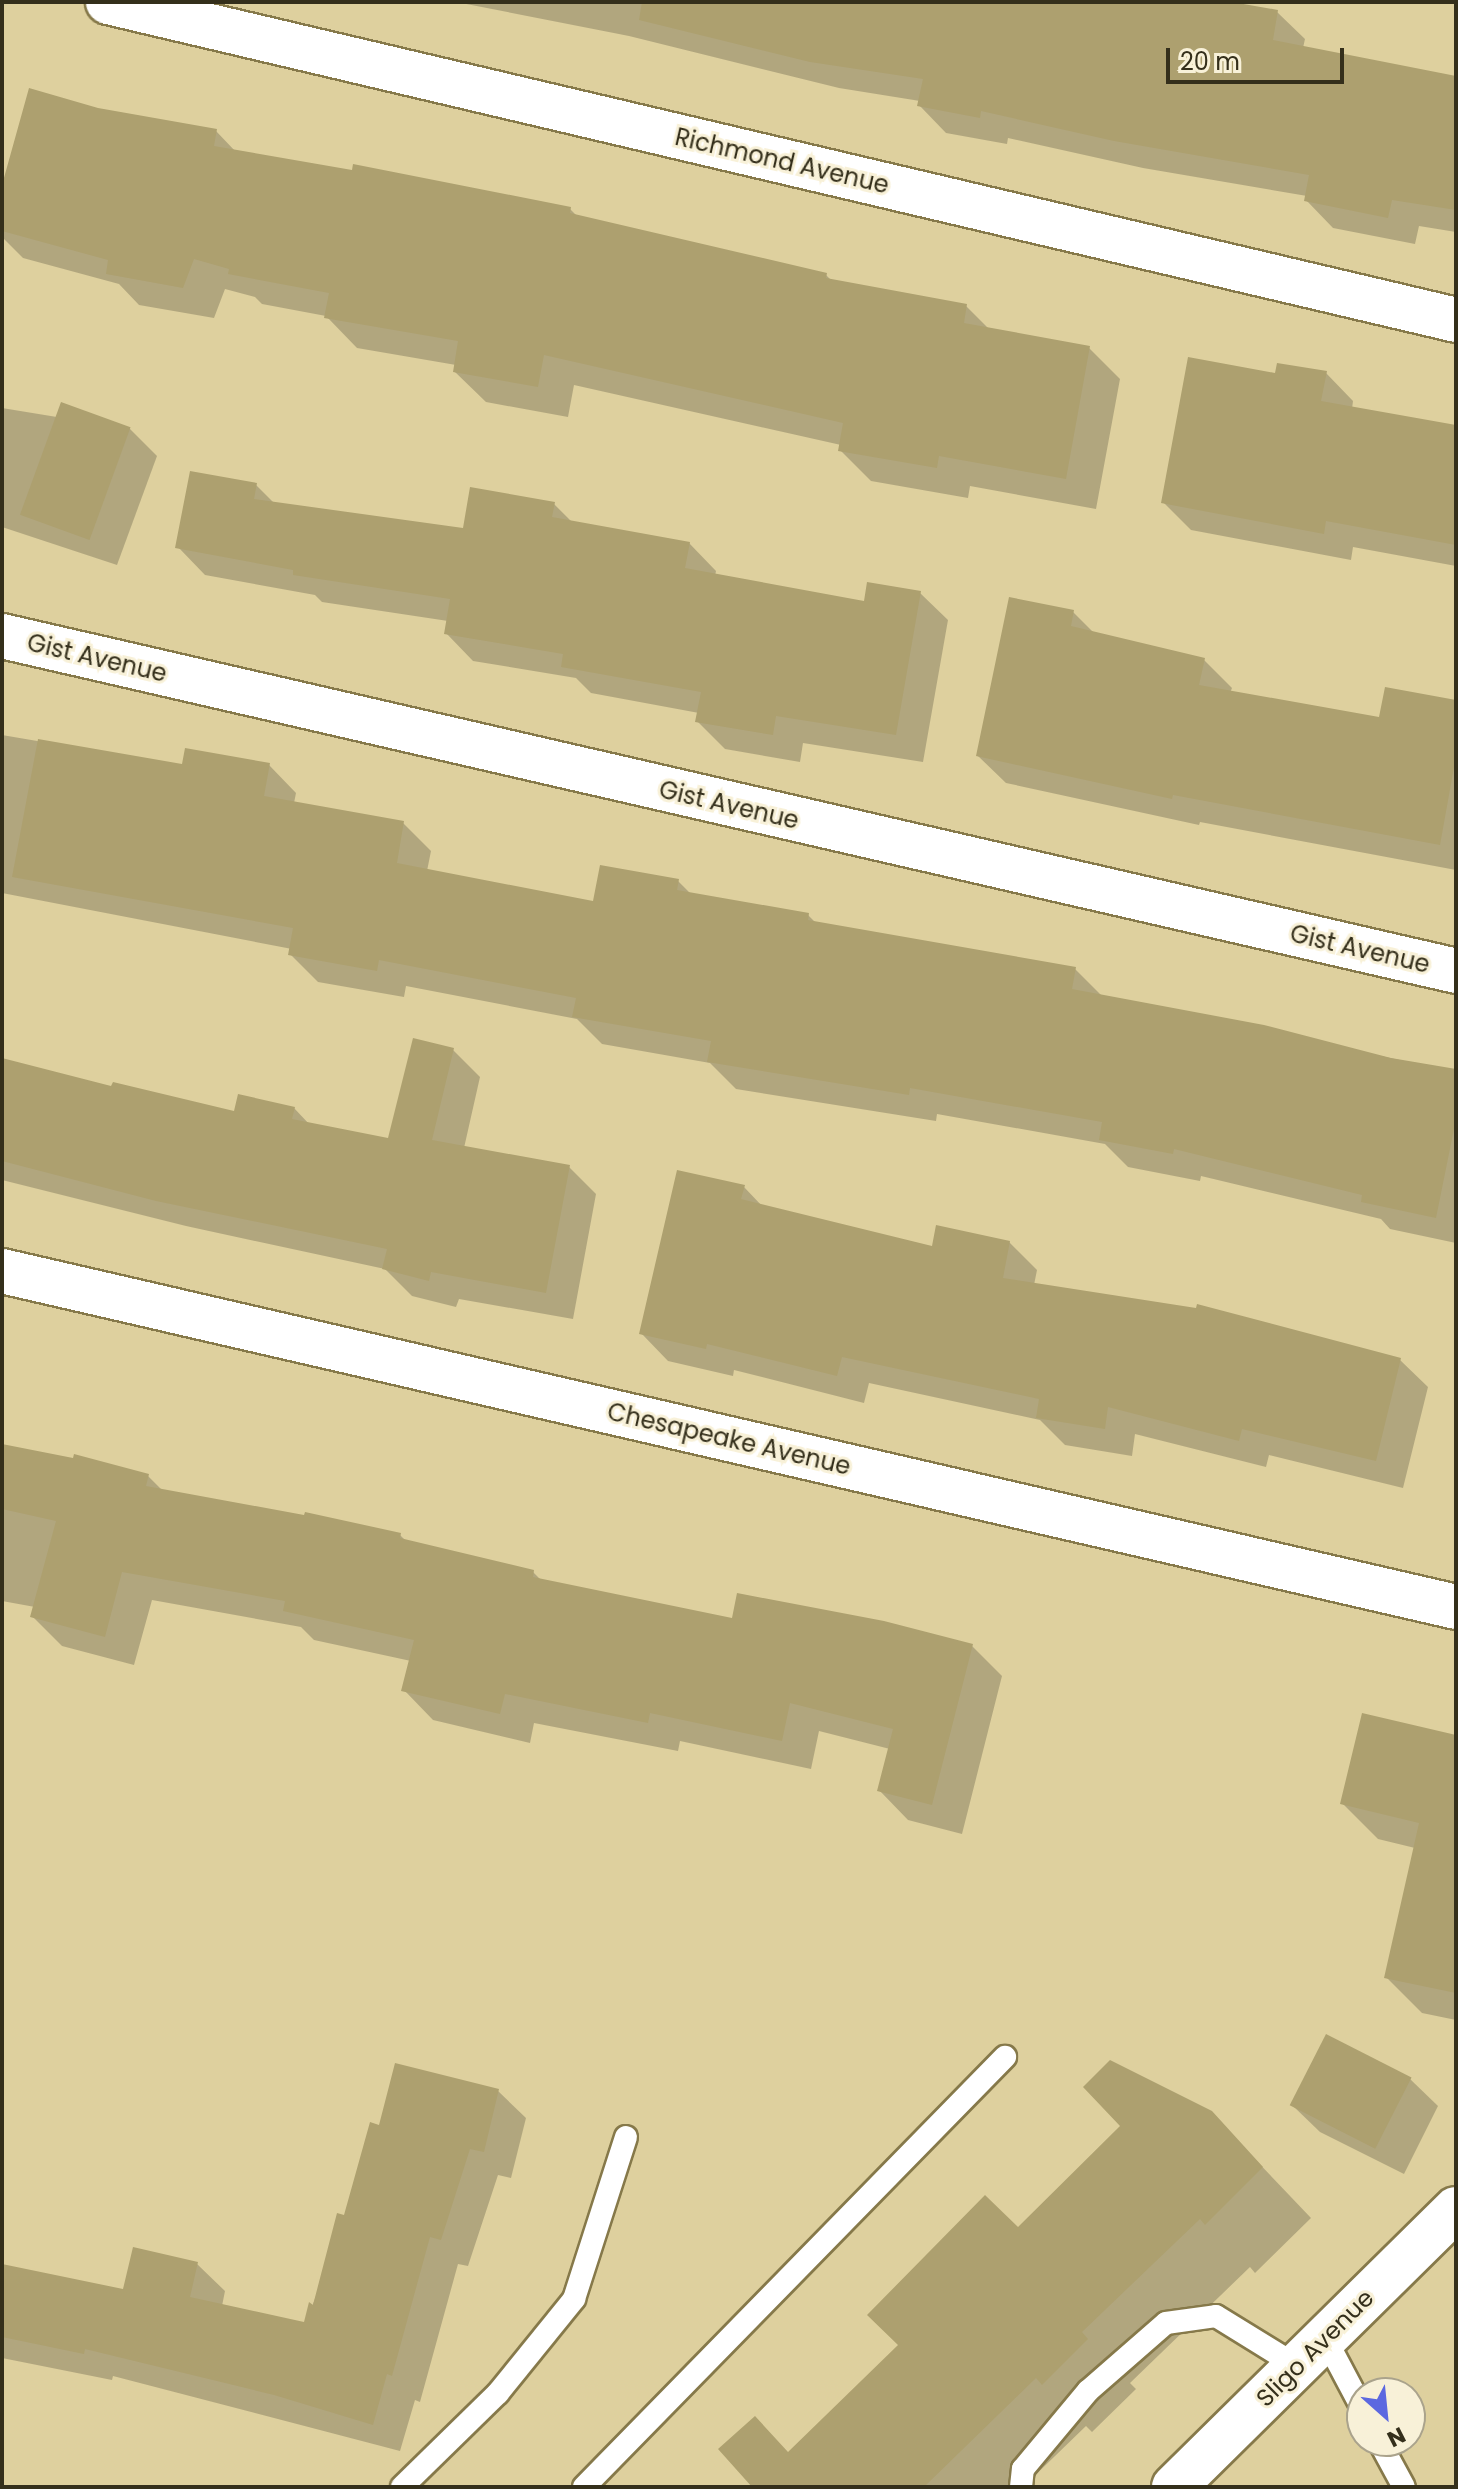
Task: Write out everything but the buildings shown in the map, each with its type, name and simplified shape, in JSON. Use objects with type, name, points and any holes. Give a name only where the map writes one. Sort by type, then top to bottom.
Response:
[{"type":"street","name":"Richmond Avenue","points":[[108,2],[1456,320]]},
{"type":"street","name":"Gist Avenue","points":[[2,636],[1456,971]]},
{"type":"street","name":"Chesapeake Avenue","points":[[2,1271],[1456,1607]]},
{"type":"street","name":"Sligo Avenue","points":[[1174,2487],[1456,2209]]},
{"type":"lane","points":[[584,2487],[1005,2057]]},
{"type":"lane","points":[[402,2487],[498,2393],[574,2299],[626,2137]]},
{"type":"lane","points":[[1021,2487],[1023,2469],[1088,2391],[1166,2323],[1216,2316],[1311,2352],[1346,2390]]},
{"type":"lane","points":[[1388,2457],[1404,2487]]}]
